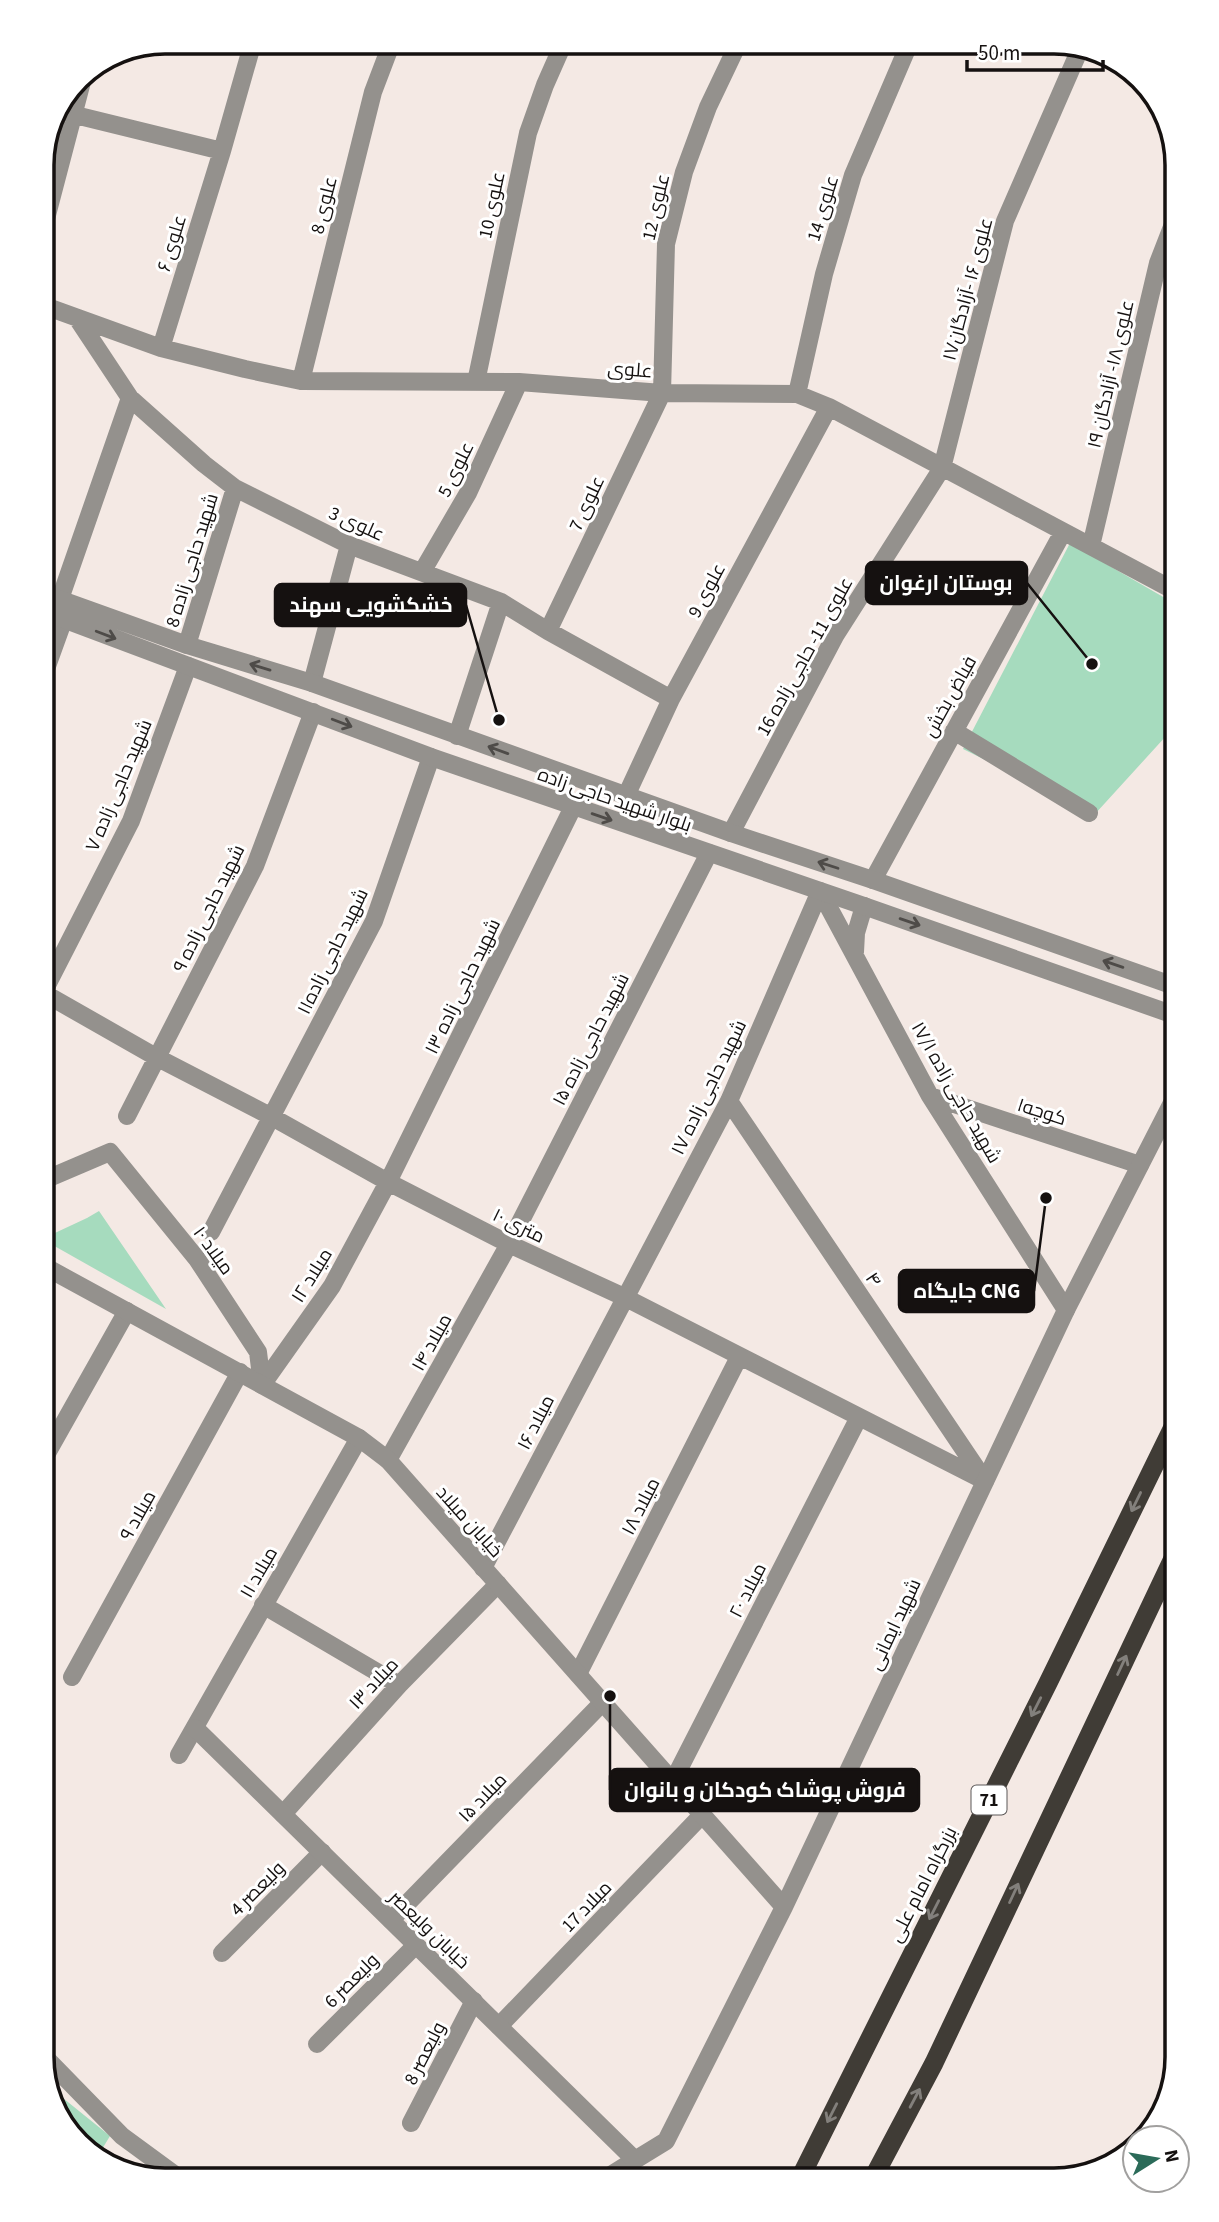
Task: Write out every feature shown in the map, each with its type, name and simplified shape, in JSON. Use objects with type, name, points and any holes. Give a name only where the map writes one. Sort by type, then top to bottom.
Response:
[{"type":"highway","name":"بزرگراه امام علی","points":[[805,2168],[1165,1444]]},
{"type":"highway","points":[[878,2168],[934,2063],[1165,1575]]},
{"type":"street","name":"علوی ۶","points":[[161,348],[250,54]]},
{"type":"street","name":"علوی 8","points":[[301,380],[373,92],[387,54]]},
{"type":"street","name":"علوی 10","points":[[477,382],[528,133],[559,54]]},
{"type":"street","name":"علوی 12","points":[[662,393],[666,244],[684,172],[708,107],[733,54]]},
{"type":"street","name":"علوی 14","points":[[797,394],[824,274],[853,175],[905,54]]},
{"type":"street","name":"علوی ۱۶ -آزادگان۱۷","points":[[942,468],[1005,220],[1077,57]]},
{"type":"street","points":[[54,179],[68,114],[222,151]]},
{"type":"street","name":"علوی ۱٨- آزادگان ۱۹","points":[[1091,546],[1158,263],[1165,245]]},
{"type":"street","name":"علوی","points":[[54,309],[161,348],[301,380],[519,382],[662,393],[797,394],[829,407],[1165,586]]},
{"type":"street","name":"علوی 3","points":[[77,318],[130,398],[235,488],[349,545],[501,602],[671,699]]},
{"type":"street","name":"علوی 5","points":[[422,572],[468,493],[519,382]]},
{"type":"street","name":"علوی 7","points":[[548,631],[662,393]]},
{"type":"street","points":[[60,599],[130,398]]},
{"type":"street","name":"علوی 9","points":[[626,796],[671,699],[829,407]]},
{"type":"street","name":"علوی 11- حاجی زاده 16","points":[[731,834],[835,636],[942,468]]},
{"type":"street","name":"شهید حاجی زاده 8","points":[[187,645],[235,488]]},
{"type":"street","name":"فیاض بخش","points":[[855,952],[856,933],[873,880],[1063,532]]},
{"type":"street","points":[[312,684],[349,545]]},
{"type":"street","name":"بلوار شهید حاجی زاده","points":[[54,597],[187,645],[312,684],[731,834],[873,880],[1165,983]]},
{"type":"street","points":[[457,736],[501,602]]},
{"type":"street","name":"بلوار شهید حاجی زاده","points":[[54,615],[430,757],[1165,1012]]},
{"type":"street","points":[[54,647],[64,619]]},
{"type":"street","name":"شهید حاجی زاده ۷","points":[[54,972],[131,821],[188,666]]},
{"type":"street","name":"شهید حاجی زاده ۹","points":[[127,1116],[255,866],[313,712]]},
{"type":"street","points":[[954,731],[1089,813]]},
{"type":"street","name":"شهید حاجی زاده۱۱","points":[[211,1232],[374,921],[430,757]]},
{"type":"street","name":"شهید حاجی زاده ۱۳","points":[[388,1182],[573,807]]},
{"type":"street","name":"شهید حاجی زاده ۱۵","points":[[509,1244],[709,853]]},
{"type":"street","name":"شهید حاجی زاده ۱۷/۱","points":[[820,891],[930,1096],[1066,1310]]},
{"type":"street","name":"شهید حاجی زاده ۱۷","points":[[624,1297],[729,1101],[820,891]]},
{"type":"street","name":"۱۰ متری","points":[[54,999],[388,1182],[509,1244],[624,1297],[985,1481]]},
{"type":"street","name":"کوچه۱","points":[[930,1096],[1140,1165]]},
{"type":"street","name":"۴","points":[[729,1101],[985,1481]]},
{"type":"street","name":"شهید ایمانی","points":[[622,2168],[666,2141],[784,1907],[1066,1310],[1165,1116]]},
{"type":"street","name":"میلاد ۱۰","points":[[54,1176],[110,1152],[197,1259],[251,1340],[258,1352],[262,1385]]},
{"type":"street","name":"میلاد ۱۲","points":[[262,1385],[332,1286],[388,1182]]},
{"type":"street","name":"میلاد ۱۴","points":[[388,1460],[509,1244]]},
{"type":"street","name":"خیابان میلاد","points":[[54,1271],[359,1438],[388,1460],[784,1907]]},
{"type":"street","name":"میلاد ۱۶","points":[[484,1567],[624,1297]]},
{"type":"street","points":[[54,1441],[127,1311]]},
{"type":"street","name":"میلاد ۱۸","points":[[578,1674],[739,1357]]},
{"type":"street","name":"میلاد ۹","points":[[72,1677],[240,1372]]},
{"type":"street","name":"میلاد ۲۰","points":[[673,1781],[859,1417]]},
{"type":"street","name":"میلاد ۱۱","points":[[179,1755],[359,1438]]},
{"type":"street","name":"میلاد ۱۳","points":[[283,1814],[399,1685],[498,1584]]},
{"type":"street","points":[[263,1605],[399,1685]]},
{"type":"street","name":"میلاد ۱۵","points":[[391,1920],[603,1702]]},
{"type":"street","name":"خیابان ولیعصر","points":[[195,1728],[635,2160]]},
{"type":"street","name":"میلاد 17","points":[[499,2026],[702,1815]]},
{"type":"street","name":"ولیعصر 4","points":[[222,1953],[321,1852]]},
{"type":"street","name":"ولیعصر 6","points":[[317,2044],[416,1945]]},
{"type":"street","name":"ولیعصر 8","points":[[411,2123],[474,2001]]},
{"type":"street","points":[[55,2067],[121,2136],[165,2168]]},
{"type":"green space","points":[[1070,543],[1165,598],[1165,737],[1095,814],[963,749]]},
{"type":"green space","points":[[99,1211],[166,1309],[54,1246],[54,1233]]},
{"type":"green space","points":[[63,2098],[110,2136],[103,2148],[98,2145],[77,2124]]},
{"type":"place","name":"بوستان ارغوان","points":[[1092,664]]},
{"type":"place","name":"خشکشویی سهند","points":[[499,720]]},
{"type":"place","name":"جایگاه CNG","points":[[1046,1198]]},
{"type":"place","name":"فروش پوشاک کودکان و بانوان","points":[[610,1696]]}]
